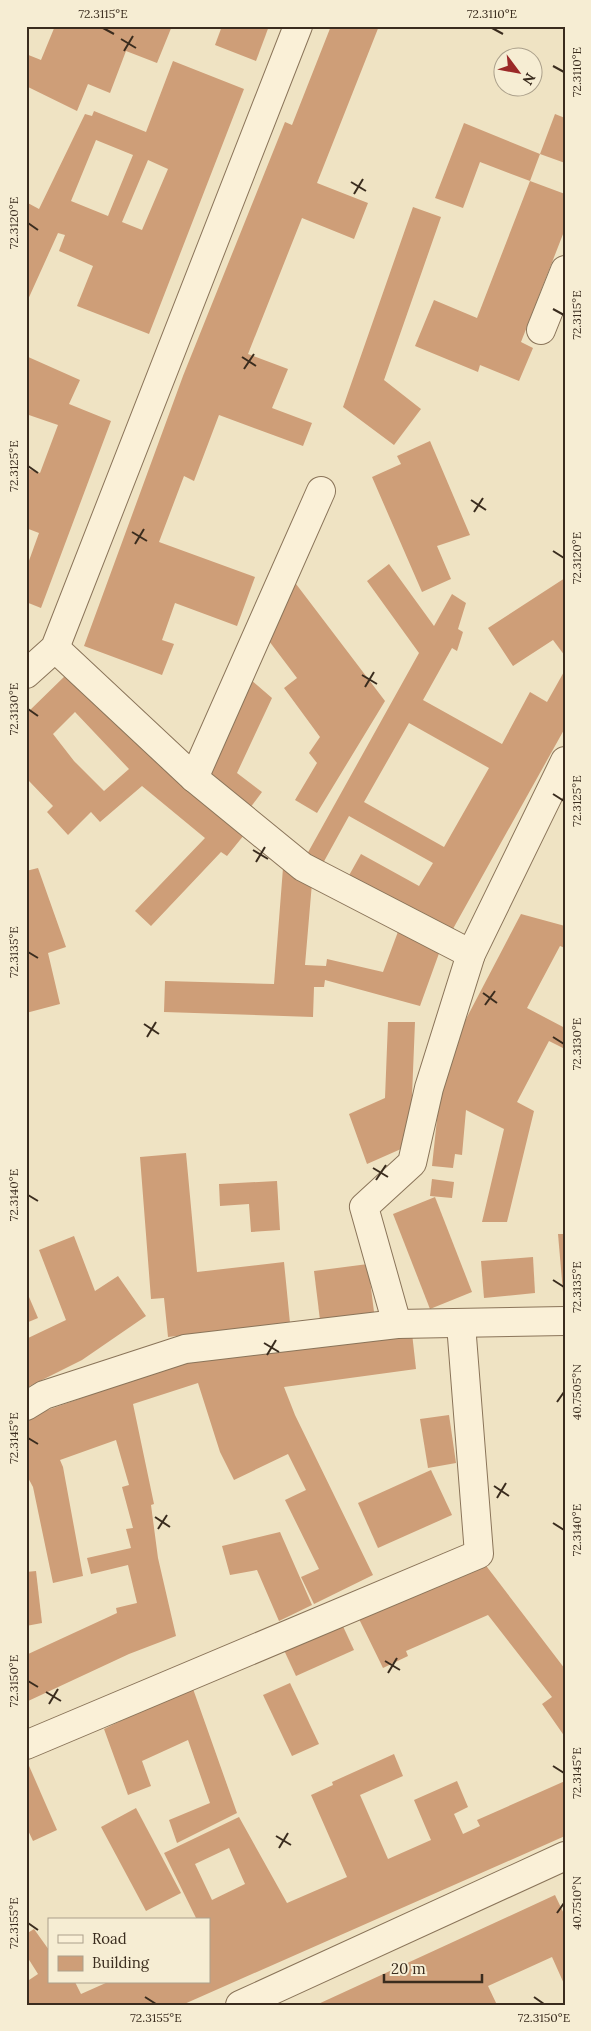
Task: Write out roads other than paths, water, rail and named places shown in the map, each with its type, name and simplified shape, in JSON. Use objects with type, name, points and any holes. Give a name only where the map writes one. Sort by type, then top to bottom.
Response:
[{"type":"street","points":[[298,26],[37,658],[194,778],[303,867],[471,954]]},
{"type":"street","points":[[540,330],[565,270]]},
{"type":"street","points":[[194,778],[321,490]]},
{"type":"street","points":[[397,1324],[364,1207],[412,1163],[429,1088],[471,954],[565,761]]},
{"type":"street","points":[[26,1406],[44,1395],[185,1349],[397,1324],[565,1321]]},
{"type":"street","points":[[26,1746],[479,1554],[461,1324]]},
{"type":"street","points":[[240,2005],[565,1856]]}]
